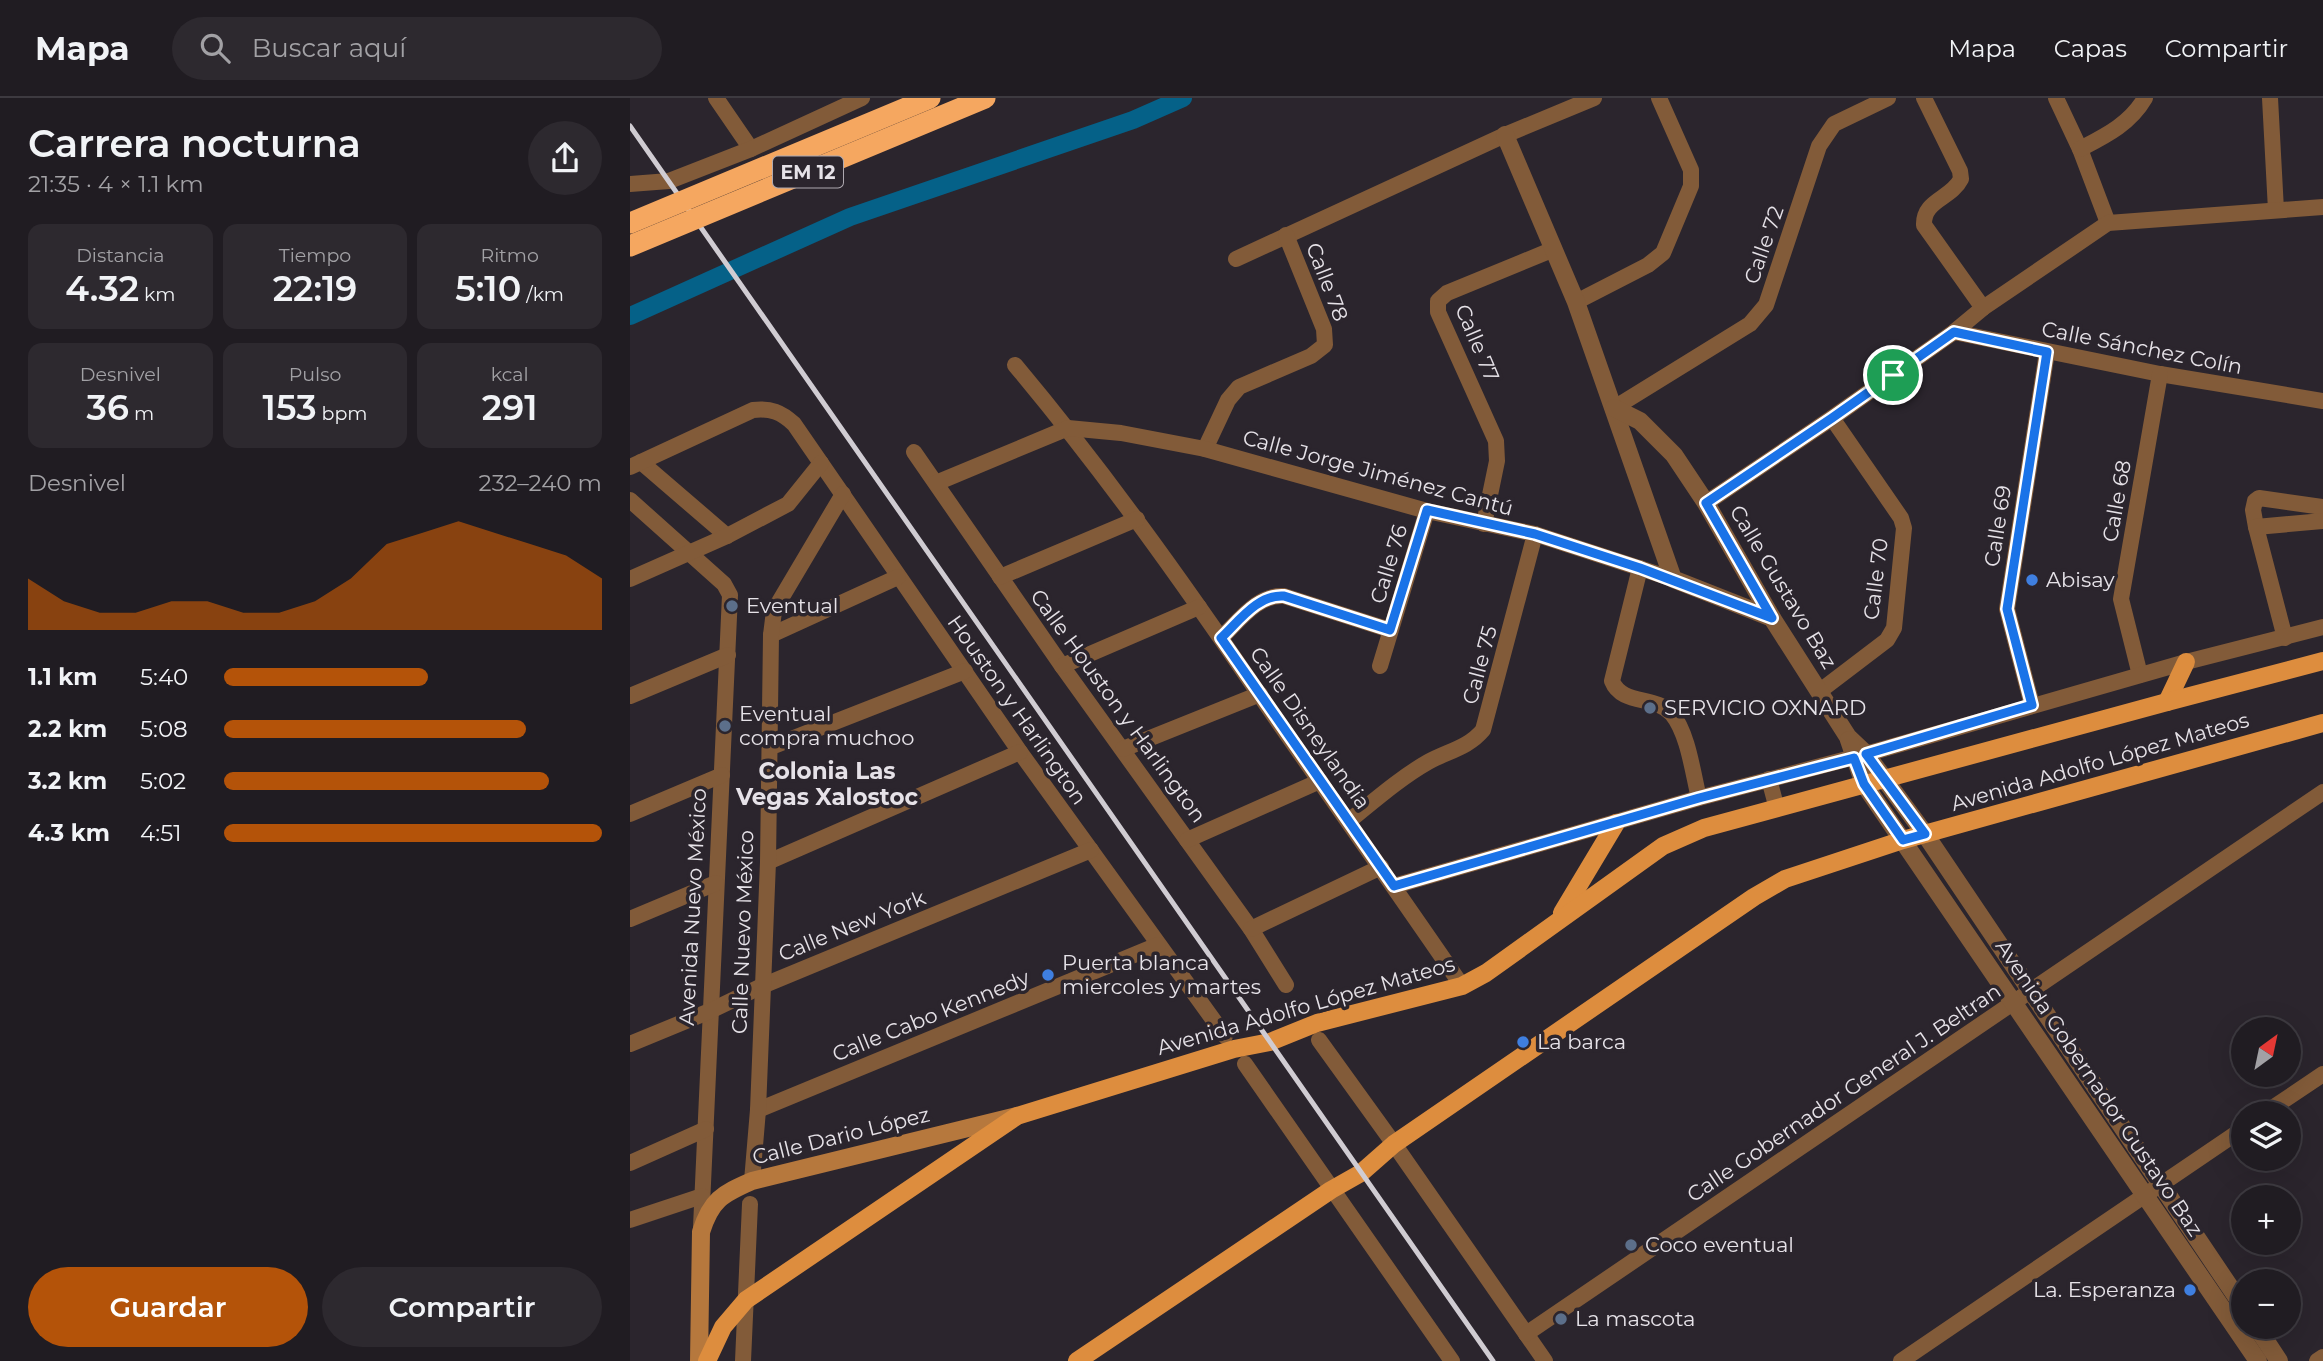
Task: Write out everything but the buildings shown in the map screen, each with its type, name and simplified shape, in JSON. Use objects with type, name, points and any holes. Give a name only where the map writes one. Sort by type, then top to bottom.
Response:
[{"type":"highway","name":"EM 12","points":[[630,223],[930,98]]},
{"type":"highway","name":"EM 12","points":[[630,246],[985,98]]},
{"type":"main road","name":"Avenida Adolfo López Mateos","points":[[707,1361],[723,1327],[746,1300],[1017,1116],[1234,1049],[1270,1042],[1317,1023],[1462,986],[1486,972],[1662,846],[1704,828],[2323,661]]},
{"type":"main road","points":[[2167,702],[2186,662]]},
{"type":"main road","name":"Avenida Adolfo López Mateos","points":[[1077,1361],[1361,1172],[1394,1144],[1754,897],[1786,879],[1903,840],[2323,723]]},
{"type":"main road","points":[[1558,919],[1616,822]]},
{"type":"main road","name":"Calle Dario López","points":[[701,1232],[707,1213],[714,1203],[727,1192],[752,1181],[1017,1116]]},
{"type":"main road","name":"Avenida Nuevo México","points":[[699,1361],[701,1232]]},
{"type":"street","points":[[716,98],[751,149]]},
{"type":"street","points":[[630,184],[669,181],[751,149],[862,98]]},
{"type":"street","points":[[1236,259],[1505,135],[1594,98]]},
{"type":"street","points":[[1576,302],[1648,265],[1663,253],[1691,186],[1691,170],[1659,98]]},
{"type":"street","name":"Calle 72","points":[[1614,408],[1750,324],[1766,305],[1819,146],[1834,124],[1888,98]]},
{"type":"street","points":[[1924,98],[1960,171],[1961,179],[1952,193],[1929,205],[1924,215],[1924,225],[1983,308]]},
{"type":"street","points":[[2056,98],[2080,149],[2108,223]]},
{"type":"street","points":[[2080,149],[2124,123],[2145,98]]},
{"type":"street","points":[[2270,98],[2276,210]]},
{"type":"street","points":[[1505,135],[1576,302],[1673,579],[1772,618]]},
{"type":"street","points":[[1706,503],[1832,418],[1954,332],[1983,308],[2108,223],[2323,207]]},
{"type":"street","name":"Calle 78","points":[[1205,449],[1228,400],[1239,387],[1311,356],[1325,345],[1324,329],[1286,235]]},
{"type":"street","name":"Calle 77","points":[[1484,524],[1497,461],[1496,441],[1438,312],[1438,301],[1447,293],[1554,249]]},
{"type":"street","name":"Calle Sánchez Colín","points":[[1954,332],[2160,374],[2323,401]]},
{"type":"street","name":"Calle 69","points":[[2032,705],[2007,609],[2047,352]]},
{"type":"street","name":"Calle Disneylandia","points":[[1015,365],[1068,428],[1137,519],[1462,986]]},
{"type":"street","name":"Calle 68","points":[[2140,675],[2121,599],[2160,374]]},
{"type":"street","name":"Calle Gustavo Baz","points":[[1614,408],[1640,421],[1674,455],[1706,503],[1772,618],[1860,756],[1885,779],[1925,834]]},
{"type":"street","name":"Houston y Harlington","points":[[635,465],[753,410],[774,410],[794,424],[1020,752],[1225,1037]]},
{"type":"street","name":"Calle 70","points":[[1820,691],[1887,640],[1894,628],[1904,528],[1900,518],[1832,418]]},
{"type":"street","points":[[936,483],[1068,428]]},
{"type":"street","name":"Calle Jorge Jiménez Cantú","points":[[1068,428],[1121,433],[1205,449],[1427,510],[1535,534],[1673,579]]},
{"type":"street","name":"Calle Houston y Harlington","points":[[914,452],[1062,666],[1251,929],[1286,985]]},
{"type":"street","points":[[630,579],[690,554],[788,504],[821,463]]},
{"type":"street","points":[[635,465],[727,536]]},
{"type":"street","name":"Calle Nuevo México","points":[[752,1181],[758,1110],[768,862],[771,635],[774,611],[843,494]]},
{"type":"street","points":[[2285,638],[2256,527],[2253,510],[2255,501],[2259,498],[2323,507]]},
{"type":"street","name":"Avenida Nuevo México","points":[[630,500],[728,589],[730,602],[701,1232]]},
{"type":"street","name":"Calle 76","points":[[1380,666],[1427,510]]},
{"type":"street","points":[[1000,578],[1137,519]]},
{"type":"street","points":[[2256,527],[2323,521]]},
{"type":"street","name":"Calle 75","points":[[1349,821],[1395,784],[1429,762],[1474,741],[1483,730],[1535,534]]},
{"type":"street","points":[[1640,568],[1612,681],[1615,689],[1623,694],[1657,703],[1671,712],[1680,726],[1699,798]]},
{"type":"street","points":[[771,635],[898,577]]},
{"type":"street","name":"Calle 76","points":[[1221,638],[1263,599],[1273,595],[1284,596],[1390,630]]},
{"type":"street","points":[[1062,666],[1199,607]]},
{"type":"street","points":[[1394,886],[2186,662],[2323,627]]},
{"type":"street","points":[[630,696],[728,655]]},
{"type":"street","points":[[771,747],[965,671]]},
{"type":"street","points":[[1123,749],[1260,694]]},
{"type":"street","points":[[768,862],[1020,752]]},
{"type":"street","name":"Calle Gustavo Baz","points":[[1860,756],[1864,784],[1903,840]]},
{"type":"street","points":[[630,814],[722,775]]},
{"type":"street","points":[[1769,779],[1777,809]]},
{"type":"street","points":[[1187,839],[1321,781]]},
{"type":"street","name":"Calle Gobernador General J. Beltran","points":[[1526,1334],[2323,792]]},
{"type":"street","name":"Avenida Gobernador Gustavo Baz","points":[[1925,834],[2231,1289]]},
{"type":"street","name":"Avenida Gobernador Gustavo Baz","points":[[1903,840],[2258,1361]]},
{"type":"street","name":"Calle New York","points":[[630,1044],[762,986],[1091,850]]},
{"type":"street","points":[[1251,929],[1381,867]]},
{"type":"street","points":[[630,919],[716,883]]},
{"type":"street","name":"Calle Cabo Kennedy","points":[[758,1110],[1158,945]]},
{"type":"street","points":[[1319,1040],[1545,1361]]},
{"type":"street","points":[[1245,1064],[1452,1361]]},
{"type":"street","points":[[2283,1101],[2323,1074]]},
{"type":"street","points":[[630,1163],[706,1129]]},
{"type":"street","points":[[1900,1361],[2231,1137]]},
{"type":"street","points":[[630,1220],[702,1196]]},
{"type":"street","points":[[743,1361],[750,1205]]},
{"type":"street","points":[[2265,1339],[2279,1361]]},
{"type":"street","points":[[2317,1361],[2323,1357]]},
{"type":"waterway","points":[[630,316],[850,217],[1133,120],[1183,98]]},
{"type":"railway","points":[[630,126],[1493,1361]]},
{"type":"place","name":"Abisay","points":[[2032,580]]},
{"type":"place","name":"Eventual","points":[[732,606]]},
{"type":"place","name":"SERVICIO OXNARD","points":[[1650,708]]},
{"type":"place","name":"Eventual compra muchoo","points":[[725,726]]},
{"type":"place","name":"Puerta blanca miercoles y martes","points":[[1048,975]]},
{"type":"place","name":"La barca","points":[[1523,1042]]},
{"type":"place","name":"Coco eventual","points":[[1631,1245]]},
{"type":"place","name":"La. Esperanza","points":[[2190,1290]]},
{"type":"place","name":"La mascota","points":[[1561,1319]]},
{"type":"district","name":"Colonia Las Vegas Xalostoc","points":[[827,784]]},
{"type":"route","points":[[1954,332],[2047,352],[2007,609],[2032,705],[1866,754],[1925,834],[1903,840],[1864,784],[1854,758],[1699,798],[1394,886],[1221,638],[1263,599],[1273,595],[1284,596],[1390,630],[1427,510],[1535,534],[1711,593],[1772,618],[1706,503],[1893,375],[1954,332]]}]
